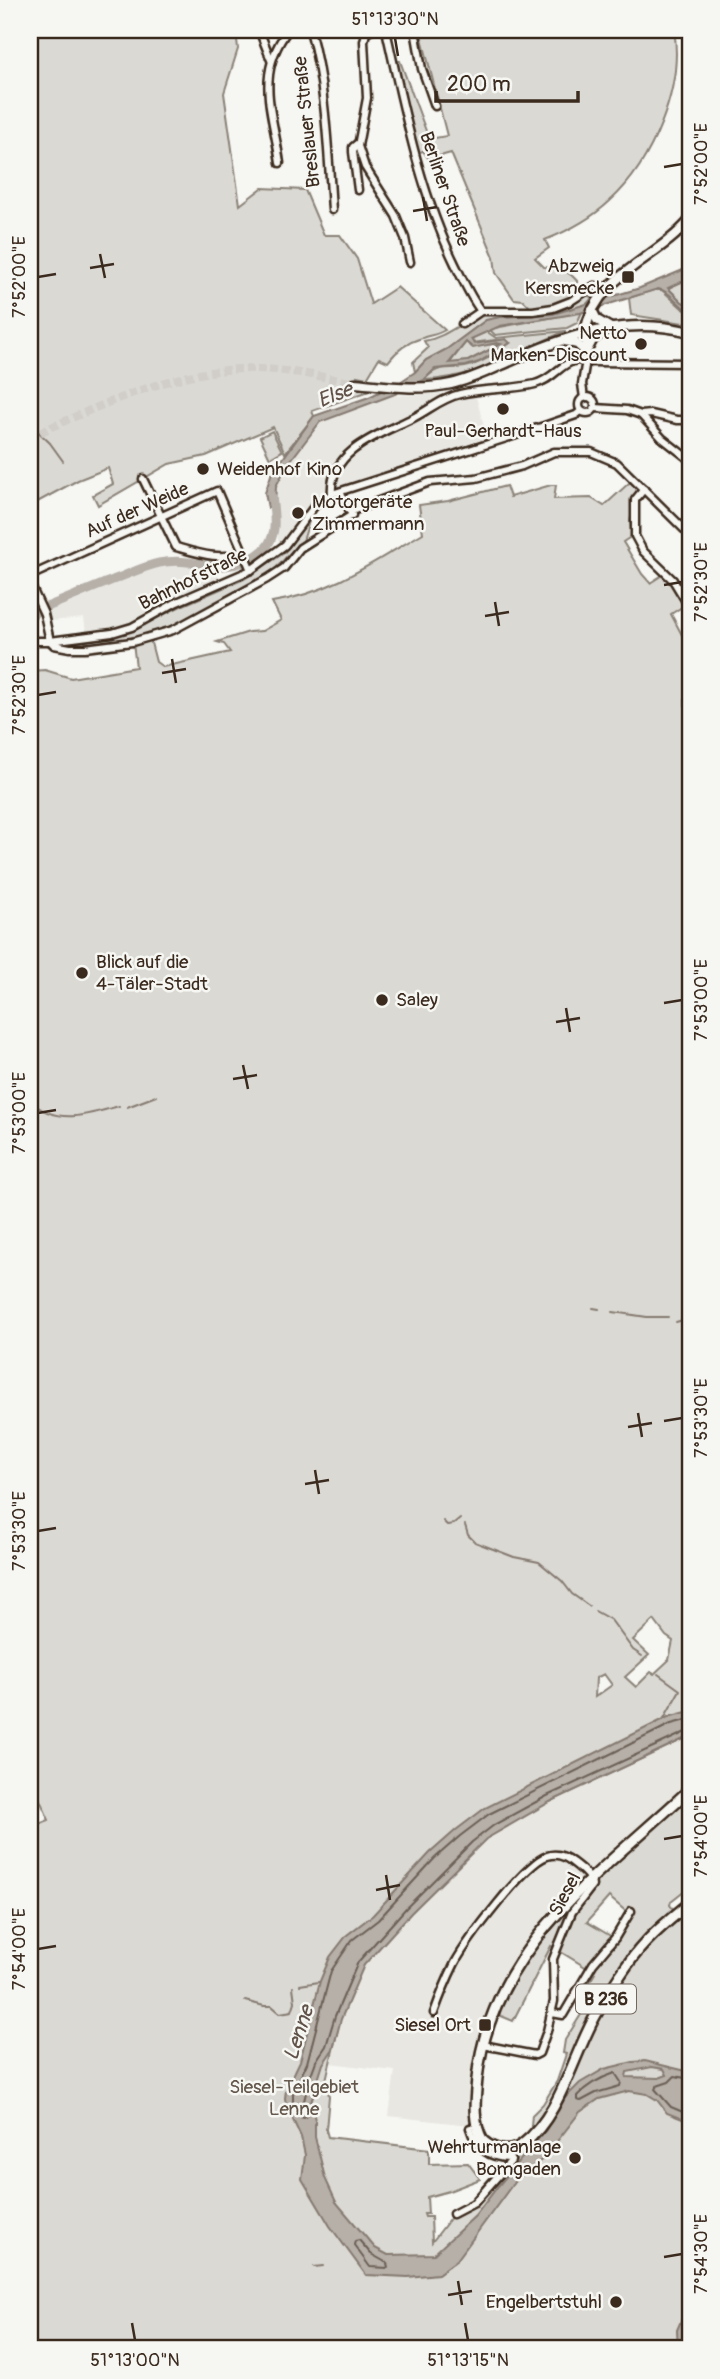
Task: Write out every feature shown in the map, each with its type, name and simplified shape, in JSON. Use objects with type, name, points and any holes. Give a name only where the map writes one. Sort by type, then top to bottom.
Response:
[{"type":"main road","points":[[585,332],[590,313],[607,287],[670,241],[690,220]]},
{"type":"main road","points":[[590,313],[609,327]]},
{"type":"main road","points":[[355,383],[428,388],[468,380],[562,340],[609,327],[635,324],[690,332]]},
{"type":"main road","points":[[586,356],[593,339],[609,327]]},
{"type":"main road","points":[[562,340],[577,344],[586,356]]},
{"type":"main road","name":"Siesel","points":[[590,1879],[690,1788]]},
{"type":"main road","points":[[483,2045],[507,1982],[526,1952],[544,1926],[590,1879]]},
{"type":"main road","name":"B 236","points":[[483,2045],[474,2084],[471,2109],[473,2127],[478,2141],[484,2147],[497,2154],[518,2152],[534,2138],[561,2094],[597,2012],[636,1954],[652,1936],[690,1903]]},
{"type":"street","points":[[259,30],[271,60]]},
{"type":"street","points":[[280,163],[268,87],[271,60],[288,30]]},
{"type":"street","name":"Breslauer Straße","points":[[310,30],[322,90],[332,210]]},
{"type":"street","points":[[372,30],[366,33],[363,41],[367,98],[358,143],[365,167],[391,206],[402,230],[410,262]]},
{"type":"street","name":"Berliner Straße","points":[[386,30],[402,109],[444,243],[481,311]]},
{"type":"street","points":[[415,30],[422,69],[435,106]]},
{"type":"street","points":[[358,143],[353,147],[358,190]]},
{"type":"street","points":[[462,324],[481,311],[533,311],[553,308],[571,301],[594,286],[607,287]]},
{"type":"street","points":[[584,398],[582,384],[586,356],[585,332]]},
{"type":"street","points":[[332,494],[332,483],[343,462],[365,440],[411,419],[446,398],[475,390],[534,384],[543,381],[573,360],[586,356],[611,363],[690,363]]},
{"type":"street","points":[[584,398],[592,399],[595,408]]},
{"type":"street","points":[[584,398],[579,403],[581,411],[588,414],[595,408],[690,420]]},
{"type":"street","name":"Bahnhofstraße","points":[[30,641],[112,633],[132,626],[250,567],[285,545],[316,504],[332,494],[544,426],[581,411]]},
{"type":"street","points":[[641,415],[662,438],[690,460]]},
{"type":"street","points":[[352,511],[430,482],[476,478],[522,467],[554,452],[599,453],[617,463],[690,535]]},
{"type":"street","points":[[143,479],[176,547],[223,557],[244,553]]},
{"type":"street","points":[[644,489],[635,500],[635,536],[643,551],[673,580],[690,608]]},
{"type":"street","name":"Auf der Weide","points":[[30,576],[217,491],[250,567]]},
{"type":"street","points":[[340,492],[352,511]]},
{"type":"street","points":[[30,584],[40,603],[50,641],[54,645],[70,648],[96,647],[132,642],[173,630],[284,568],[300,548],[351,516],[352,511]]},
{"type":"street","points":[[434,2013],[456,1962],[474,1933],[540,1859],[552,1855],[564,1857],[590,1879]]},
{"type":"street","name":"Siesel","points":[[483,2045],[535,2055],[539,2053],[552,2013],[556,1990],[553,1959],[572,1912],[592,1886],[590,1879]]},
{"type":"street","points":[[552,2013],[563,2015],[593,1964],[631,1912]]},
{"type":"street","points":[[453,2214],[474,2203],[511,2161],[509,2158],[492,2156],[480,2148],[470,2128]]},
{"type":"shaded area","points":[[441,393],[444,402],[475,393],[487,438],[325,491],[304,509],[280,544],[276,486],[316,425],[388,396]]},
{"type":"shaded area","points":[[173,564],[216,570],[220,580],[176,595],[158,609],[125,626],[86,632],[84,618],[49,621],[46,611],[136,573]]},
{"type":"shaded area","points":[[690,1736],[690,1785],[544,1926],[494,2014],[477,2095],[479,2126],[389,2116],[395,2071],[330,2063],[341,2019],[364,1965],[477,1847],[498,1831],[550,1802]]},
{"type":"green space","points":[[30,30],[236,30],[238,49],[224,93],[240,205],[262,188],[305,190],[324,235],[340,235],[357,259],[371,304],[397,287],[445,330],[407,344],[388,362],[379,358],[367,378],[357,376],[356,388],[372,390],[312,411],[314,416],[285,453],[273,427],[206,456],[169,464],[98,505],[93,495],[113,484],[108,468],[78,480],[30,506]]},
{"type":"green space","points":[[420,30],[674,30],[676,52],[669,99],[662,123],[639,166],[610,201],[579,224],[545,240],[549,248],[535,258],[544,267],[563,270],[578,282],[570,288],[575,294],[562,302],[531,308],[523,300],[514,299],[496,273],[494,257],[451,153],[429,159],[423,151],[416,153],[395,61],[400,61],[429,139],[447,136]]},
{"type":"green space","points":[[690,278],[690,306],[668,288]]},
{"type":"green space","points":[[653,290],[662,290],[690,312],[690,324],[631,315],[629,298]]},
{"type":"green space","points":[[587,295],[592,298],[586,305],[553,314],[486,320],[447,349],[426,360],[415,372],[413,362],[428,348],[424,341],[476,316],[562,304]]},
{"type":"green space","points":[[582,312],[577,323],[567,328],[495,335],[489,329]]},
{"type":"green space","points":[[486,331],[496,338],[566,331],[479,370],[443,379],[424,380],[439,370],[477,363],[510,343],[495,340],[472,343],[473,337]]},
{"type":"green space","points":[[466,342],[469,345],[501,344],[468,361],[449,364]]},
{"type":"green space","points":[[272,431],[282,451],[270,458],[260,437]]},
{"type":"green space","name":"Siesel-Teilgebiet Lenne","points":[[630,482],[637,488],[630,521],[632,536],[623,542],[650,583],[664,574],[685,605],[671,614],[690,650],[690,691],[685,697],[685,705],[690,714],[690,1736],[545,1804],[486,1838],[422,1900],[364,1963],[340,2020],[326,2080],[329,2096],[326,2130],[328,2137],[429,2149],[429,2164],[468,2163],[480,2179],[427,2197],[428,2214],[424,2214],[425,2217],[431,2217],[432,2242],[452,2216],[476,2204],[529,2146],[532,2115],[543,2104],[557,2081],[566,2054],[563,2053],[565,2040],[587,2005],[579,2000],[595,1973],[551,1946],[513,2021],[494,2013],[527,1958],[594,1879],[690,1789],[690,1886],[671,1901],[670,1905],[677,1914],[690,1902],[690,2349],[30,2349],[30,1827],[36,1825],[30,1824],[30,1799],[39,1824],[49,1820],[30,1778],[30,671],[45,670],[71,678],[136,667],[133,643],[86,645],[85,641],[126,633],[244,579],[284,553],[310,518],[303,541],[268,575],[180,629],[150,639],[156,662],[163,667],[230,652],[224,644],[217,642],[249,632],[262,631],[281,620],[272,602],[293,598],[333,584],[423,533],[419,505],[448,501],[506,486],[510,497],[556,485],[554,499],[591,498],[604,506]],"holes":[[[654,1620],[673,1641],[669,1660],[654,1674],[651,1672],[636,1687],[625,1677],[649,1655],[633,1640]],[[604,1674],[612,1685],[595,1697],[596,1678]],[[609,1897],[629,1914],[614,1938],[587,1922]]]},
{"type":"water","points":[[690,267],[690,278],[668,288],[690,306],[690,312],[663,290],[658,289],[580,313],[500,326],[471,339],[474,344],[506,339],[510,343],[479,362],[435,369],[424,380],[395,394],[320,422],[288,464],[276,486],[275,507],[268,508],[265,493],[271,475],[314,416],[369,397],[400,382],[426,360],[447,349],[486,320],[553,314],[640,288]],"holes":[[[466,342],[473,348],[501,344],[468,361],[449,363]]]},
{"type":"water","points":[[690,1711],[690,1736],[550,1802],[486,1839],[411,1913],[364,1965],[341,2019],[333,2049],[323,2064],[311,2102],[315,2137],[325,2178],[336,2202],[375,2248],[388,2255],[434,2254],[475,2216],[546,2130],[565,2098],[580,2083],[604,2069],[645,2061],[686,2071],[690,2074],[690,2122],[667,2113],[657,2100],[647,2094],[629,2091],[599,2099],[580,2112],[544,2158],[515,2181],[457,2260],[438,2274],[408,2277],[366,2275],[330,2226],[302,2179],[305,2155],[301,2137],[285,2098],[300,2061],[320,1981],[330,1957],[347,1935],[373,1915],[430,1853],[485,1808],[668,1717]],"holes":[[[652,2067],[664,2069],[667,2075],[659,2078],[626,2077],[627,2072]]]},
{"type":"water","points":[[690,2300],[690,2349],[678,2349],[677,2330]]},
{"type":"waterway","points":[[30,424],[50,443],[63,461]]},
{"type":"waterway","name":"Else","points":[[30,617],[39,610],[154,564],[173,561],[220,566],[244,562],[264,549],[272,537],[272,497]]},
{"type":"waterway","points":[[127,1107],[156,1096]]},
{"type":"waterway","points":[[30,1101],[51,1114],[62,1116],[84,1115],[119,1106]]},
{"type":"waterway","points":[[593,1308],[599,1309]]},
{"type":"waterway","points":[[613,1312],[668,1317]]},
{"type":"waterway","points":[[676,1322],[690,1318]]},
{"type":"waterway","points":[[443,1521],[447,1525],[460,1519]]},
{"type":"waterway","points":[[465,1525],[468,1535],[475,1542],[514,1557],[539,1562],[562,1581],[572,1594],[589,1606]]},
{"type":"waterway","points":[[595,1611],[611,1620],[633,1650],[642,1656]]},
{"type":"waterway","points":[[658,1674],[680,1690],[663,1720]]},
{"type":"waterway","points":[[300,1985],[319,1982]]},
{"type":"waterway","name":"Lenne","points":[[245,2001],[272,2006],[280,2013],[292,2011],[295,2002],[293,1987]]},
{"type":"waterway","points":[[314,2267],[323,2266]]},
{"type":"tunnel","points":[[30,439],[129,394],[215,371],[271,370],[355,383]]},
{"type":"place","name":"Abzweig Kersmecke","points":[[628,277]]},
{"type":"place","name":"Netto Marken-Discount","points":[[641,344]]},
{"type":"place","name":"Paul-Gerhardt-Haus","points":[[503,409]]},
{"type":"place","name":"Weidenhof Kino","points":[[203,469]]},
{"type":"place","name":"Motorgeräte Zimmermann","points":[[298,513]]},
{"type":"place","name":"Blick auf die 4-Täler-Stadt","points":[[82,973]]},
{"type":"place","name":"Saley","points":[[382,1000]]},
{"type":"place","name":"Siesel Ort","points":[[485,2025]]},
{"type":"place","name":"Wehrturmanlage Bomgaden","points":[[575,2158]]},
{"type":"place","name":"Engelbertstuhl","points":[[616,2302]]}]
